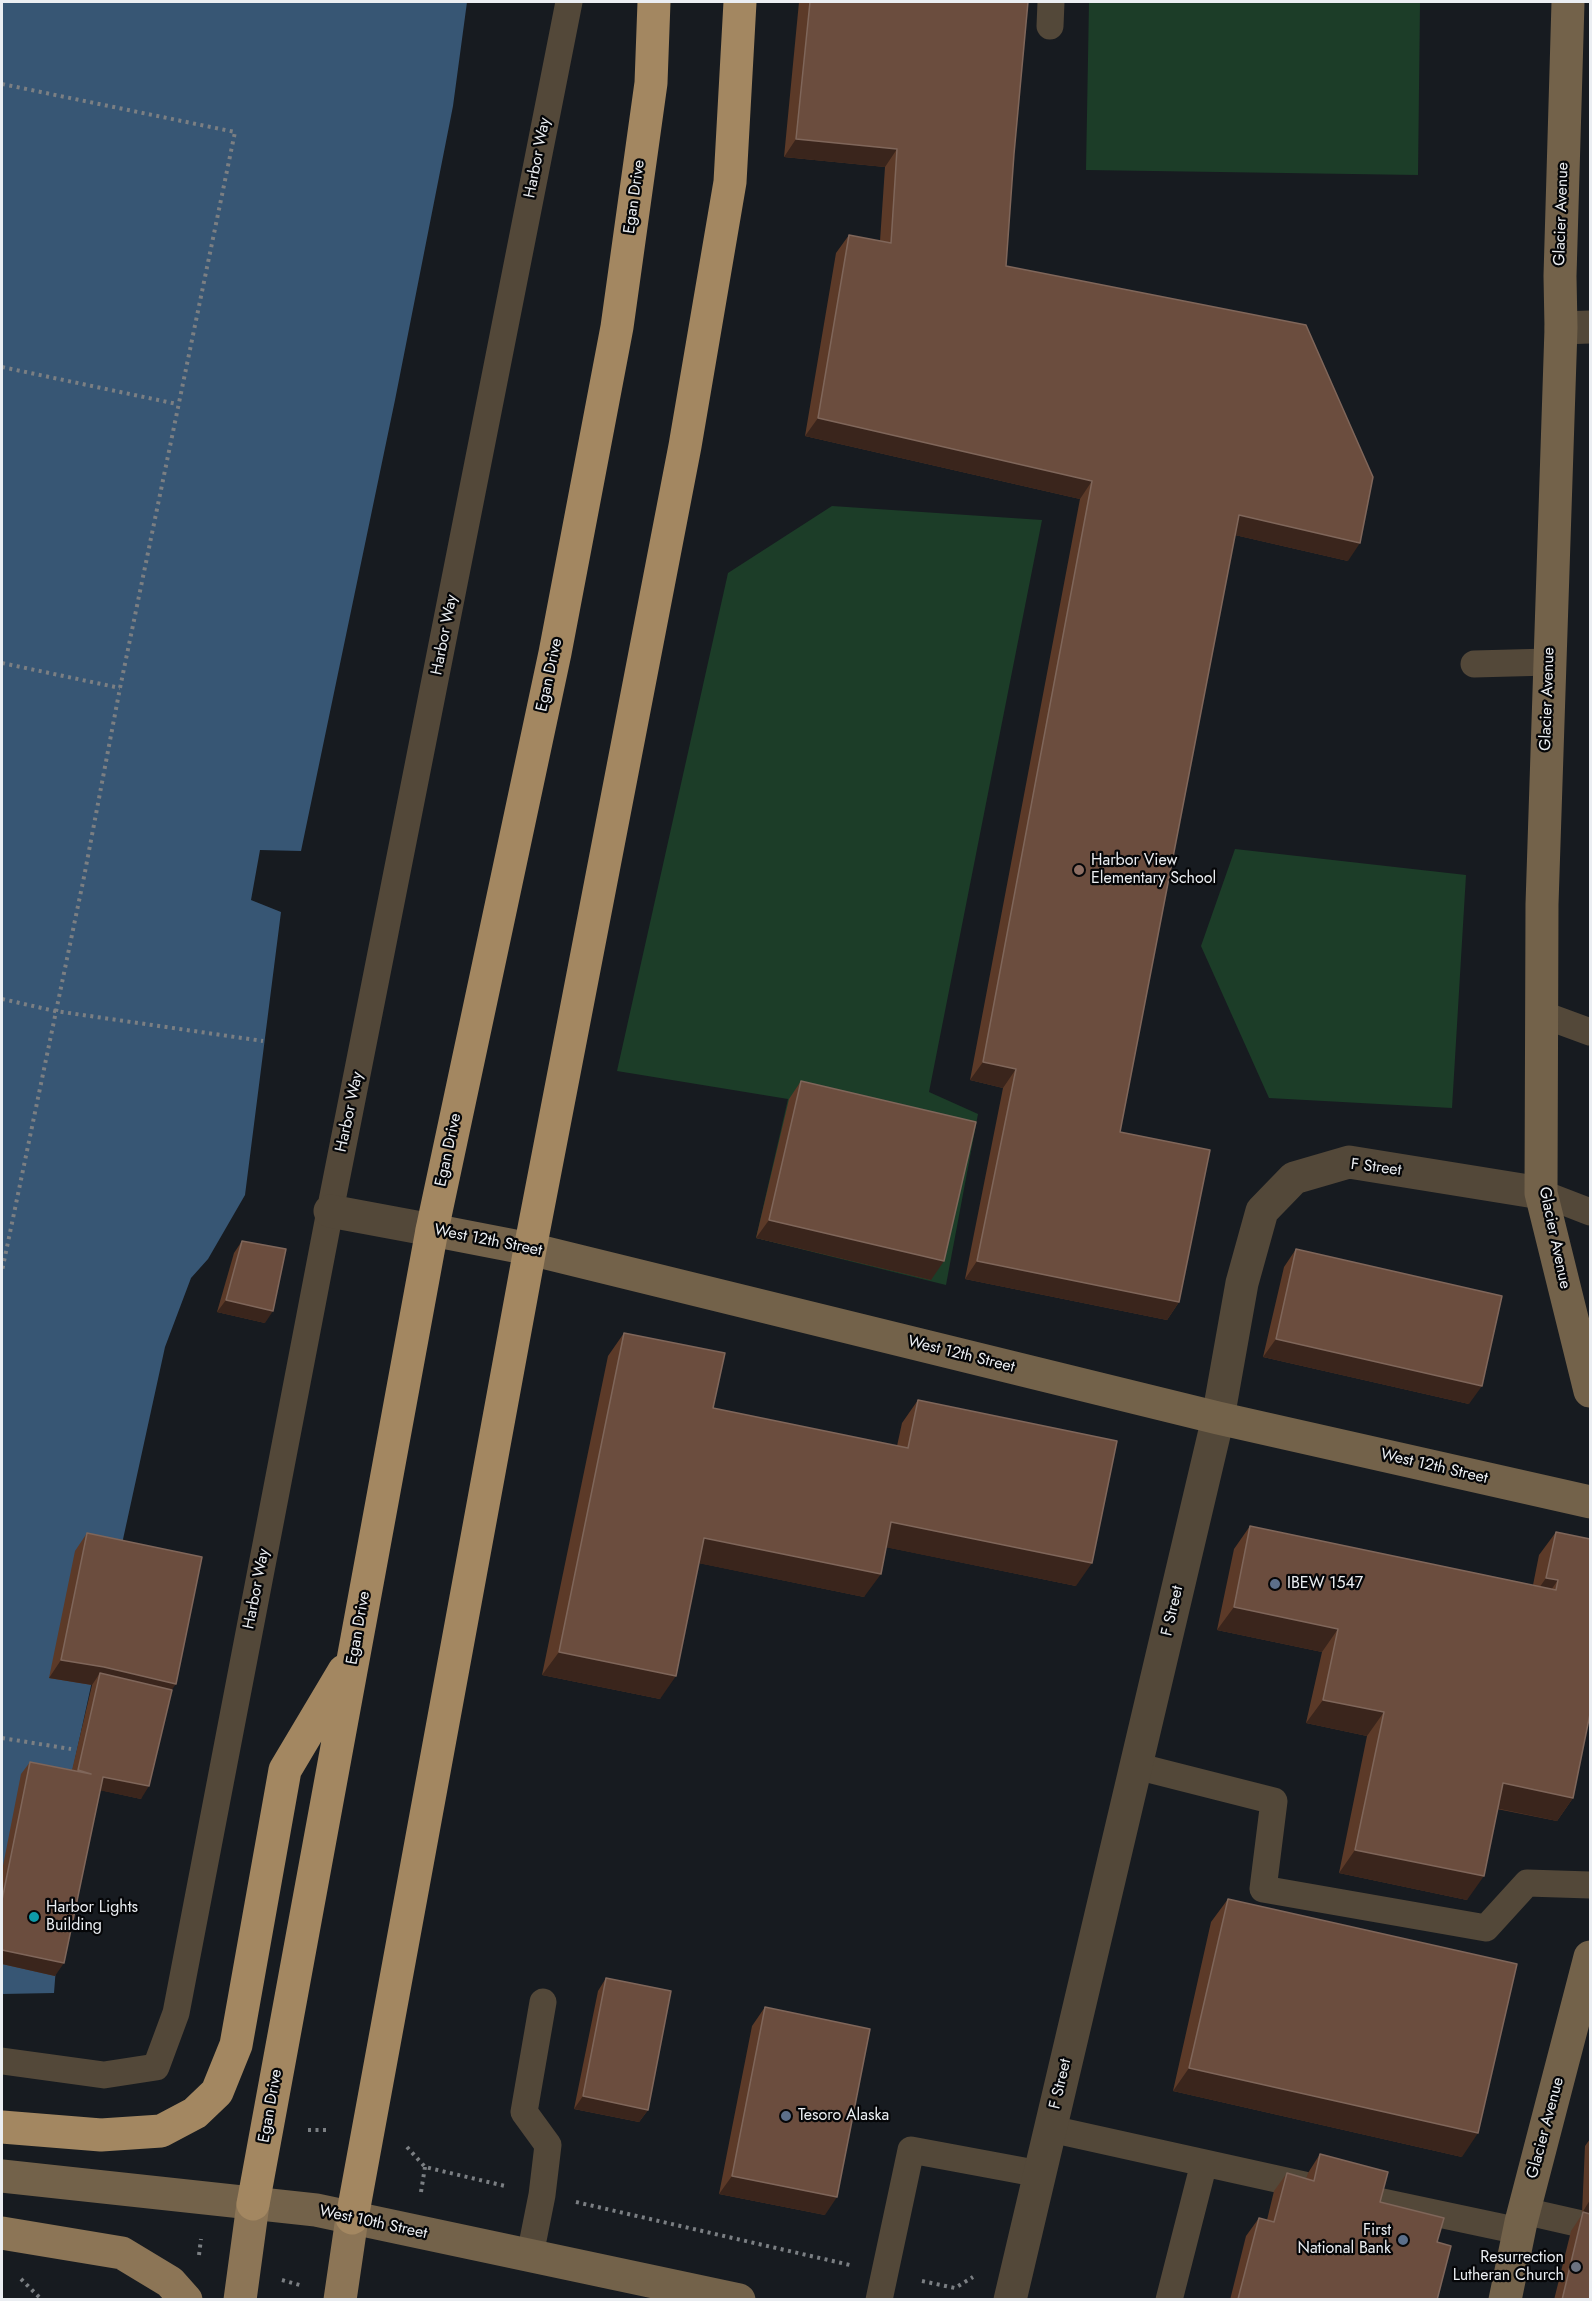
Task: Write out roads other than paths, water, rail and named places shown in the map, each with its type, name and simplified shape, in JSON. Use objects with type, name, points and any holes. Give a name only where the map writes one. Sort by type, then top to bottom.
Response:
[{"type":"highway","name":"Egan Drive","points":[[253,2204],[432,1230],[555,653],[617,327],[651,83],[654,2]]},
{"type":"highway","points":[[352,2218],[530,1249],[685,446],[730,182],[740,2]]},
{"type":"highway","points":[[2,2127],[101,2135],[161,2131],[195,2113],[217,2092],[236,2045],[285,1770],[354,1654]]},
{"type":"main road","name":"Glacier Avenue","points":[[1568,2],[1560,276],[1576,327],[1549,662],[1541,1014],[1541,1193],[1590,1391]]},
{"type":"main road","name":"West 12th Street","points":[[432,1230],[530,1249],[1218,1418],[1590,1502]]},
{"type":"main road","name":"Glacier Avenue","points":[[1505,2300],[1522,2221],[1587,1990],[1590,1957]]},
{"type":"main road","name":"West 10th Street","points":[[2,2176],[316,2210],[739,2300]]},
{"type":"main road","name":"Egan Drive","points":[[240,2300],[253,2204]]},
{"type":"main road","points":[[340,2300],[352,2218]]},
{"type":"main road","points":[[2,2233],[122,2253],[170,2282],[186,2300]]},
{"type":"street","name":"F Street","points":[[1010,2300],[1218,1418],[1242,1283],[1262,1211],[1294,1178],[1349,1162],[1541,1193]]},
{"type":"street","name":"West 12th Street","points":[[330,1211],[432,1230]]},
{"type":"lane","name":"Harbor Way","points":[[2,2061],[104,2075],[156,2067],[176,2013],[330,1211],[569,2]]},
{"type":"lane","points":[[1474,664],[1549,662]]},
{"type":"lane","points":[[1541,1014],[1590,1032]]},
{"type":"lane","points":[[1541,1193],[1590,1212]]},
{"type":"lane","points":[[1136,1766],[1274,1801],[1263,1889],[1486,1928],[1527,1883],[1590,1885]]},
{"type":"lane","points":[[530,2255],[542,2194],[548,2145],[524,2112],[543,2002]]},
{"type":"lane","points":[[1051,2129],[1304,2185]]},
{"type":"lane","points":[[879,2300],[911,2150],[1040,2174]]},
{"type":"lane","points":[[1168,2300],[1204,2163]]},
{"type":"lane","points":[[1373,2200],[1522,2221],[1590,2226]]},
{"type":"water","points":[[2,2],[467,2],[453,106],[395,400],[301,851],[260,850],[251,900],[281,912],[245,1195],[208,1259],[191,1278],[165,1347],[70,1782],[54,1993],[2,1994]]},
{"type":"place","name":"Harbor View Elementary School","points":[[1079,870]]},
{"type":"place","name":"IBEW 1547","points":[[1275,1584]]},
{"type":"place","name":"Harbor Lights Building","points":[[34,1917]]},
{"type":"place","name":"Tesoro Alaska","points":[[786,2116]]},
{"type":"place","name":"First National Bank","points":[[1403,2240]]},
{"type":"place","name":"Resurrection Lutheran Church","points":[[1576,2267]]}]
